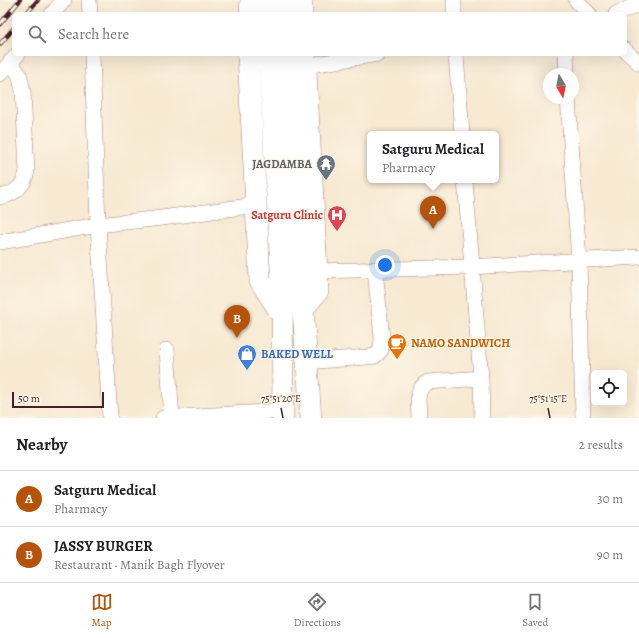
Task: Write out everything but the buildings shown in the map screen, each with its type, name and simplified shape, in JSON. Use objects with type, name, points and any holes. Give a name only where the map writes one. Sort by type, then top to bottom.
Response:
[{"type":"main road","points":[[250,12],[251,0]]},
{"type":"main road","points":[[267,0],[267,12]]},
{"type":"main road","points":[[285,0],[285,12]]},
{"type":"main road","points":[[302,0],[302,12]]},
{"type":"main road","points":[[248,56],[260,281],[282,315]]},
{"type":"main road","points":[[269,56],[300,281],[311,418]]},
{"type":"main road","points":[[288,56],[300,281]]},
{"type":"main road","points":[[283,415],[282,315],[300,281],[305,60]]},
{"type":"street","points":[[54,12],[64,0]]},
{"type":"street","points":[[89,0],[90,12]]},
{"type":"street","points":[[454,0],[454,12]]},
{"type":"street","points":[[576,0],[587,12]]},
{"type":"street","points":[[621,12],[639,4]]},
{"type":"street","points":[[627,52],[639,63]]},
{"type":"street","points":[[92,56],[98,225],[110,418]]},
{"type":"street","points":[[305,60],[354,56]]},
{"type":"street","points":[[456,56],[462,131]]},
{"type":"street","points":[[566,56],[567,68]]},
{"type":"street","points":[[0,74],[14,58]]},
{"type":"street","points":[[0,198],[12,195],[18,189],[26,178],[27,171],[24,91],[14,58]]},
{"type":"street","points":[[568,104],[579,261],[583,418]]},
{"type":"street","points":[[465,183],[482,418]]},
{"type":"street","points":[[0,242],[98,225],[256,205]]},
{"type":"street","points":[[300,281],[375,270],[471,267],[639,256]]},
{"type":"street","points":[[306,362],[375,356],[381,350],[382,338],[375,270]]},
{"type":"street","points":[[167,350],[169,418],[283,415]]},
{"type":"street","points":[[419,418],[418,390],[422,385],[428,382],[480,378]]},
{"type":"railway","points":[[0,24],[20,0]]},
{"type":"railway","points":[[28,12],[38,0]]},
{"type":"railway","points":[[0,44],[12,30]]},
{"type":"place","name":"JAGDAMBA","points":[[326,181]]},
{"type":"place","name":"Satguru Medical","points":[[433,229]]},
{"type":"place","name":"Satguru Clinic","points":[[337,232]]},
{"type":"place","name":"JASSY BURGER","points":[[237,338]]},
{"type":"place","name":"NAMO SANDWICH","points":[[397,360]]},
{"type":"place","name":"BAKED WELL","points":[[247,371]]}]
